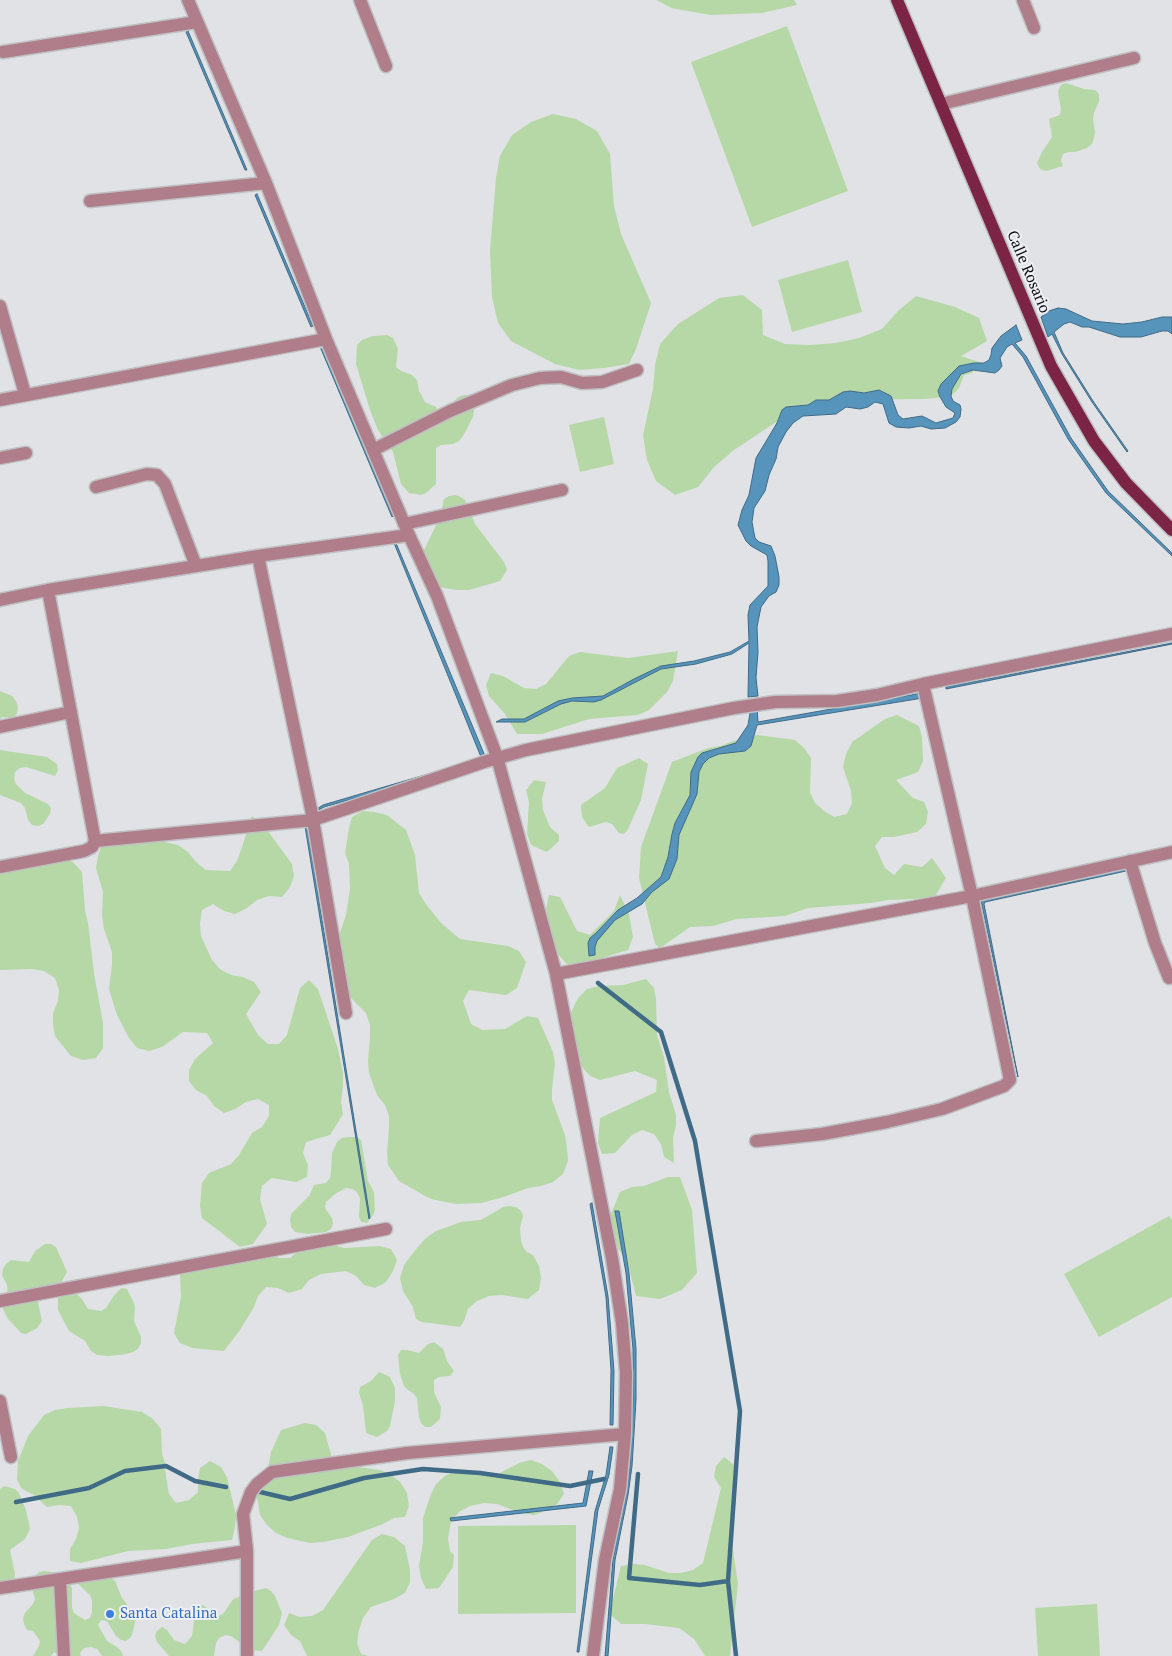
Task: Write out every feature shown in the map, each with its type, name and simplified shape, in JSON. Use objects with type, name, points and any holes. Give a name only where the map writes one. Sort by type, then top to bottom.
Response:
[{"type":"main road","name":"Calle Rosario","points":[[897,0],[1051,366],[1094,441],[1126,483],[1172,530]]},
{"type":"street","points":[[188,0],[266,183],[326,339],[437,596],[497,757],[556,974],[612,1258],[622,1323],[626,1374],[625,1434],[620,1489],[605,1560],[593,1656]]},
{"type":"street","points":[[360,0],[386,66]]},
{"type":"street","points":[[1023,0],[1034,28]]},
{"type":"street","points":[[3,52],[197,22]]},
{"type":"street","points":[[941,104],[1134,58]]},
{"type":"street","points":[[90,201],[266,183]]},
{"type":"street","points":[[0,306],[25,394]]},
{"type":"street","points":[[0,400],[326,339]]},
{"type":"street","points":[[373,450],[450,411],[512,385],[540,378],[561,377],[582,383],[602,382],[637,370]]},
{"type":"street","points":[[0,458],[26,453]]},
{"type":"street","points":[[96,487],[147,474],[157,475],[165,484],[196,566]]},
{"type":"street","points":[[0,600],[48,590],[407,530],[562,490]]},
{"type":"street","points":[[258,556],[313,820],[346,1013]]},
{"type":"street","points":[[0,867],[84,851],[92,847],[95,841],[48,590]]},
{"type":"street","points":[[95,841],[313,820],[497,757],[526,750],[734,708],[775,702],[837,700],[877,695],[1172,634]]},
{"type":"street","points":[[756,1141],[822,1134],[887,1122],[942,1109],[1004,1086],[1010,1080],[972,896],[923,684]]},
{"type":"street","points":[[0,728],[71,712]]},
{"type":"street","points":[[556,974],[972,896],[1172,852]]},
{"type":"street","points":[[1130,861],[1155,943],[1169,978]]},
{"type":"street","points":[[0,1301],[386,1229]]},
{"type":"street","points":[[0,1401],[11,1457]]},
{"type":"street","points":[[247,1656],[247,1551],[243,1514],[247,1500],[257,1484],[272,1472],[408,1453],[625,1434]]},
{"type":"street","points":[[0,1588],[247,1551]]},
{"type":"street","points":[[60,1580],[64,1656]]},
{"type":"green space","points":[[657,0],[794,0],[797,5],[762,13],[711,15],[671,8]]},
{"type":"green space","points":[[787,26],[848,191],[752,227],[691,62]]},
{"type":"green space","points":[[1066,83],[1084,89],[1095,90],[1099,94],[1099,101],[1093,119],[1094,138],[1092,144],[1087,148],[1063,154],[1061,160],[1063,166],[1046,171],[1040,169],[1037,163],[1052,137],[1049,119],[1060,115],[1058,91],[1061,85]]},
{"type":"green space","points":[[553,114],[576,119],[597,131],[610,154],[614,206],[621,234],[651,303],[629,364],[579,370],[555,364],[511,341],[498,323],[492,297],[490,251],[496,178],[500,156],[512,135],[531,122]]},
{"type":"green space","points":[[848,260],[862,312],[792,332],[778,280]]},
{"type":"green space","points":[[743,295],[762,310],[763,335],[785,344],[836,343],[859,338],[882,329],[898,311],[916,296],[955,307],[979,318],[987,341],[961,356],[982,363],[979,363],[972,373],[964,375],[959,388],[952,395],[946,393],[937,398],[922,399],[848,400],[776,422],[734,450],[714,467],[698,487],[675,495],[656,481],[647,460],[643,435],[660,344],[678,324],[719,298]]},
{"type":"green space","points":[[387,335],[393,338],[398,349],[396,367],[412,375],[417,380],[419,391],[425,402],[436,407],[439,413],[445,411],[458,397],[464,395],[469,395],[475,405],[473,417],[459,441],[436,448],[436,484],[421,495],[409,493],[401,484],[393,452],[378,430],[356,364],[357,345],[362,340],[373,336]]},
{"type":"green space","points":[[604,417],[614,464],[580,472],[569,425]]},
{"type":"green space","points":[[455,495],[465,500],[475,524],[504,562],[507,570],[500,581],[469,590],[439,587],[423,556],[424,550],[440,517],[444,499]]},
{"type":"green space","points":[[678,651],[673,681],[667,692],[649,710],[638,715],[589,719],[542,734],[517,734],[505,714],[489,696],[486,685],[491,673],[503,676],[524,688],[536,689],[546,684],[569,656],[580,652],[628,658]]},
{"type":"green space","points":[[0,691],[12,696],[16,701],[18,707],[14,718],[2,717],[0,719]]},
{"type":"green space","points":[[897,715],[919,726],[922,737],[923,761],[918,772],[896,780],[913,798],[924,802],[928,812],[926,824],[917,832],[894,837],[882,837],[875,846],[885,868],[894,875],[904,864],[922,867],[932,858],[946,878],[934,898],[889,900],[808,908],[785,916],[737,919],[713,926],[690,927],[660,948],[655,944],[639,878],[641,847],[672,762],[708,748],[720,746],[745,737],[758,735],[795,740],[811,758],[810,792],[815,803],[834,817],[847,814],[852,803],[851,791],[843,767],[846,754],[852,742],[885,719]]},
{"type":"green space","points":[[0,750],[47,757],[57,764],[58,770],[55,776],[26,767],[20,768],[15,772],[14,779],[16,784],[25,793],[48,804],[51,808],[50,814],[43,824],[38,826],[32,825],[21,803],[0,795]]},
{"type":"green space","points":[[639,758],[648,764],[641,800],[628,829],[624,834],[619,833],[612,824],[606,822],[589,827],[582,817],[581,805],[605,788],[617,768]]},
{"type":"green space","points":[[534,780],[546,782],[542,799],[543,810],[550,827],[559,835],[559,841],[547,852],[531,845],[527,834],[529,802],[526,790]]},
{"type":"green space","points":[[363,811],[387,815],[406,830],[415,855],[419,893],[441,923],[460,939],[508,946],[519,951],[526,962],[517,988],[506,995],[469,990],[463,1001],[471,1024],[482,1030],[505,1029],[527,1016],[538,1018],[553,1052],[555,1064],[552,1100],[565,1135],[567,1148],[568,1161],[563,1174],[553,1182],[481,1203],[456,1204],[431,1199],[399,1181],[388,1165],[389,1116],[385,1105],[377,1095],[369,1073],[370,1025],[366,1013],[349,996],[338,939],[346,915],[350,889],[349,864],[345,853],[349,828],[352,817]]},
{"type":"green space","points":[[252,816],[262,823],[292,864],[294,876],[290,887],[282,897],[269,896],[257,900],[235,914],[224,911],[213,904],[202,910],[201,936],[212,960],[220,969],[231,975],[243,977],[254,982],[261,992],[246,1014],[258,1035],[268,1044],[279,1044],[287,1035],[300,988],[309,980],[318,989],[338,1049],[343,1073],[341,1102],[343,1114],[330,1135],[306,1142],[303,1153],[308,1165],[307,1177],[296,1182],[272,1178],[262,1186],[260,1199],[267,1224],[253,1244],[240,1247],[202,1218],[200,1206],[202,1183],[209,1173],[231,1164],[239,1155],[252,1133],[262,1127],[269,1116],[269,1105],[258,1099],[246,1102],[224,1113],[214,1106],[207,1096],[196,1090],[189,1081],[189,1070],[195,1059],[213,1043],[207,1033],[183,1032],[162,1047],[149,1051],[137,1048],[129,1038],[117,1015],[109,989],[112,952],[104,929],[102,916],[103,892],[96,868],[102,844],[155,840],[178,845],[206,870],[230,871],[237,861]]},
{"type":"green space","points":[[62,858],[73,862],[82,872],[85,910],[103,1023],[103,1048],[96,1058],[83,1060],[71,1056],[55,1036],[53,1013],[58,1001],[59,990],[55,978],[44,971],[32,969],[0,970],[0,868]]},
{"type":"green space","points":[[549,895],[560,897],[577,931],[590,935],[614,911],[620,895],[629,914],[633,937],[628,950],[605,957],[584,970],[572,970],[556,952],[544,919]]},
{"type":"green space","points":[[646,979],[654,988],[657,1035],[664,1057],[669,1092],[676,1115],[673,1137],[674,1163],[664,1157],[661,1144],[654,1134],[642,1130],[632,1135],[615,1153],[602,1154],[598,1143],[600,1118],[656,1092],[657,1080],[635,1071],[600,1080],[590,1076],[582,1067],[579,1055],[571,1046],[567,1021],[578,998],[587,989],[599,986],[623,985]]},
{"type":"green space","points":[[349,1137],[361,1140],[368,1181],[374,1192],[375,1210],[373,1215],[367,1223],[361,1222],[359,1217],[360,1198],[357,1192],[346,1188],[326,1202],[325,1208],[332,1218],[333,1224],[331,1229],[326,1232],[308,1234],[295,1232],[291,1227],[291,1214],[309,1196],[314,1185],[326,1183],[330,1178],[332,1153],[337,1142],[342,1138]]},
{"type":"green space","points":[[668,1177],[680,1177],[692,1210],[697,1273],[682,1290],[660,1299],[636,1296],[627,1260],[619,1250],[611,1227],[611,1214],[620,1192]]},
{"type":"green space","points":[[503,1207],[516,1207],[523,1216],[520,1228],[521,1240],[523,1247],[533,1255],[539,1266],[541,1278],[539,1290],[528,1299],[502,1295],[489,1296],[477,1301],[468,1309],[460,1327],[422,1322],[416,1319],[413,1307],[403,1291],[400,1278],[404,1265],[417,1248],[436,1231],[461,1222],[481,1220]]},
{"type":"green space","points":[[1169,1216],[1172,1220],[1172,1297],[1099,1337],[1064,1274]]},
{"type":"green space","points":[[308,1242],[344,1248],[380,1246],[391,1249],[397,1260],[386,1282],[375,1288],[364,1285],[356,1276],[346,1271],[321,1274],[309,1280],[302,1289],[289,1293],[278,1288],[266,1287],[258,1296],[254,1307],[240,1330],[224,1351],[192,1348],[180,1343],[174,1333],[181,1297],[180,1274],[188,1265],[268,1253],[278,1258],[290,1258]]},
{"type":"green space","points":[[45,1244],[51,1244],[56,1247],[67,1272],[61,1283],[40,1296],[38,1302],[42,1321],[37,1328],[26,1334],[21,1333],[8,1319],[2,1307],[8,1297],[7,1285],[2,1275],[3,1269],[11,1260],[29,1262],[35,1251]]},
{"type":"green space","points":[[121,1288],[127,1289],[133,1301],[135,1307],[134,1321],[141,1337],[141,1343],[138,1349],[127,1354],[97,1355],[91,1351],[85,1341],[69,1331],[58,1310],[58,1298],[62,1293],[73,1290],[88,1309],[101,1311],[106,1308]]},
{"type":"green space","points":[[434,1342],[443,1349],[447,1361],[454,1371],[450,1376],[439,1377],[434,1380],[434,1392],[441,1407],[440,1419],[431,1427],[425,1427],[419,1417],[417,1398],[404,1386],[400,1374],[398,1355],[401,1350],[419,1353],[428,1344]]},
{"type":"green space","points":[[379,1372],[390,1377],[395,1388],[395,1401],[390,1426],[387,1431],[377,1437],[366,1433],[363,1405],[359,1393],[360,1387],[371,1381]]},
{"type":"green space","points":[[104,1406],[142,1412],[153,1419],[161,1429],[162,1454],[166,1466],[169,1494],[176,1503],[189,1500],[198,1492],[200,1468],[210,1461],[221,1467],[227,1477],[236,1515],[232,1540],[166,1549],[128,1551],[81,1563],[70,1561],[70,1549],[76,1539],[79,1528],[77,1517],[71,1506],[47,1507],[34,1495],[22,1489],[17,1480],[18,1461],[28,1436],[44,1415],[55,1410],[67,1408]]},
{"type":"green space","points":[[305,1423],[316,1425],[325,1433],[332,1458],[343,1465],[380,1470],[390,1474],[400,1482],[407,1493],[409,1506],[405,1517],[394,1518],[348,1537],[310,1543],[287,1538],[276,1533],[267,1525],[260,1515],[256,1491],[267,1474],[271,1452],[281,1430]]},
{"type":"green space","points":[[724,1457],[734,1465],[731,1536],[738,1584],[730,1656],[705,1656],[694,1639],[679,1628],[645,1624],[621,1624],[612,1616],[612,1603],[621,1566],[645,1565],[669,1573],[681,1573],[693,1570],[703,1563],[721,1488],[714,1477],[716,1466]]},
{"type":"green space","points":[[531,1460],[542,1464],[552,1471],[560,1482],[564,1494],[557,1504],[534,1515],[521,1513],[497,1504],[484,1503],[470,1506],[459,1512],[451,1521],[448,1538],[450,1551],[454,1555],[453,1567],[439,1588],[426,1589],[421,1578],[419,1566],[423,1542],[423,1518],[436,1484],[446,1475],[457,1471],[486,1475],[498,1474],[519,1463]]},
{"type":"green space","points":[[4,1486],[15,1489],[19,1493],[26,1510],[30,1529],[25,1539],[10,1550],[15,1574],[14,1580],[9,1584],[0,1583],[0,1489]]},
{"type":"green space","points":[[576,1525],[576,1613],[458,1614],[458,1526]]},
{"type":"green space","points":[[382,1534],[394,1537],[405,1546],[410,1570],[410,1582],[405,1593],[371,1607],[363,1618],[357,1643],[361,1654],[368,1656],[307,1656],[300,1641],[291,1635],[284,1625],[289,1613],[300,1617],[312,1616],[323,1610],[372,1540]]},
{"type":"green space","points":[[45,1571],[62,1574],[70,1583],[74,1613],[85,1620],[90,1618],[92,1600],[90,1595],[76,1582],[109,1577],[115,1581],[122,1598],[136,1618],[131,1637],[126,1641],[121,1640],[116,1636],[107,1621],[101,1620],[98,1625],[107,1641],[117,1647],[123,1656],[102,1656],[97,1649],[91,1647],[84,1648],[80,1653],[81,1656],[60,1656],[54,1652],[51,1656],[33,1656],[40,1641],[33,1631],[27,1630],[23,1618],[35,1599],[32,1588],[35,1576],[39,1572]]},
{"type":"green space","points":[[266,1588],[275,1596],[282,1613],[279,1625],[262,1651],[250,1650],[231,1636],[225,1635],[219,1638],[216,1643],[214,1656],[169,1656],[157,1642],[155,1636],[162,1627],[167,1630],[174,1640],[185,1644],[192,1636],[195,1613],[198,1607],[203,1605],[218,1616],[223,1614],[233,1599]]},
{"type":"green space","points":[[1097,1604],[1100,1656],[1038,1656],[1035,1608]]},
{"type":"water","points":[[188,31],[247,170],[245,170],[186,32]]},
{"type":"water","points":[[257,194],[313,326],[311,327],[255,195]]},
{"type":"water","points":[[1058,308],[1066,309],[1092,321],[1123,324],[1172,317],[1172,334],[1168,331],[1162,331],[1141,337],[1120,337],[1070,322],[1054,332],[1063,353],[1127,452],[1092,402],[1062,354],[1052,334],[1048,337],[1041,317],[1049,311]]},
{"type":"water","points":[[1016,325],[1022,340],[1015,343],[1026,356],[1071,438],[1108,491],[1172,553],[1172,556],[1106,493],[1068,439],[1023,357],[1012,344],[1007,347],[1000,358],[1002,366],[995,373],[973,370],[961,374],[952,389],[951,396],[953,401],[960,405],[960,417],[956,422],[945,428],[931,429],[921,426],[909,428],[896,427],[889,423],[883,404],[875,402],[868,407],[860,409],[846,407],[836,414],[803,416],[793,423],[786,432],[778,447],[765,491],[754,508],[752,522],[755,538],[759,542],[771,546],[779,577],[779,585],[776,592],[769,596],[761,607],[757,627],[756,678],[758,696],[748,697],[749,643],[732,654],[696,664],[661,669],[601,700],[594,702],[572,701],[561,704],[525,722],[496,722],[502,719],[524,719],[558,701],[603,696],[661,666],[694,661],[730,652],[749,641],[748,615],[750,605],[768,586],[768,561],[767,555],[746,541],[738,525],[749,495],[756,458],[777,423],[782,410],[786,407],[808,405],[816,400],[829,400],[843,392],[864,393],[879,390],[891,396],[898,415],[903,419],[922,416],[936,423],[953,418],[955,413],[946,407],[940,397],[938,391],[941,384],[959,366],[984,363],[989,360],[992,348],[1001,336]]},
{"type":"water","points":[[321,349],[323,349],[392,517]]},
{"type":"water","points":[[394,543],[396,543],[485,756],[480,762],[324,807],[308,816],[306,820],[369,1219],[304,820],[306,816],[323,805],[481,757]]},
{"type":"water","points":[[1172,644],[946,689],[946,687]]},
{"type":"water","points":[[922,693],[923,698],[757,725],[751,746],[745,751],[719,754],[709,758],[699,772],[697,794],[679,835],[677,859],[669,879],[652,892],[642,904],[615,920],[597,941],[595,955],[589,956],[588,943],[590,938],[618,910],[637,898],[661,877],[668,857],[675,823],[690,795],[691,772],[698,757],[702,753],[736,743],[748,725],[751,707],[757,706],[758,722]]},
{"type":"water","points":[[1126,868],[1126,871],[985,902],[1018,1077],[981,901],[983,899],[1071,882]]},
{"type":"water","points":[[592,1203],[608,1296],[614,1371],[613,1425],[610,1425],[611,1370],[606,1297],[590,1204]]},
{"type":"water","points":[[615,1211],[619,1211],[629,1273],[636,1349],[636,1400],[632,1466],[615,1560],[608,1656],[605,1656],[613,1559],[630,1466],[633,1400],[633,1349],[626,1273]]},
{"type":"water","points":[[610,1447],[613,1447],[609,1475],[598,1510],[579,1652],[577,1652],[595,1511],[606,1475]]},
{"type":"water","points":[[589,1471],[593,1471],[586,1506],[451,1521],[450,1518],[583,1503]]},
{"type":"waterway","points":[[598,983],[661,1032],[695,1141],[740,1411],[728,1581],[736,1656]]},
{"type":"waterway","points":[[16,1502],[89,1488],[125,1471],[166,1466],[195,1481],[226,1487]]},
{"type":"waterway","points":[[256,1491],[290,1499],[364,1478],[423,1469],[480,1473],[570,1486],[604,1479]]},
{"type":"waterway","points":[[638,1474],[629,1578],[700,1585],[728,1581]]},
{"type":"place","name":"Santa Catalina","points":[[110,1614]]}]
